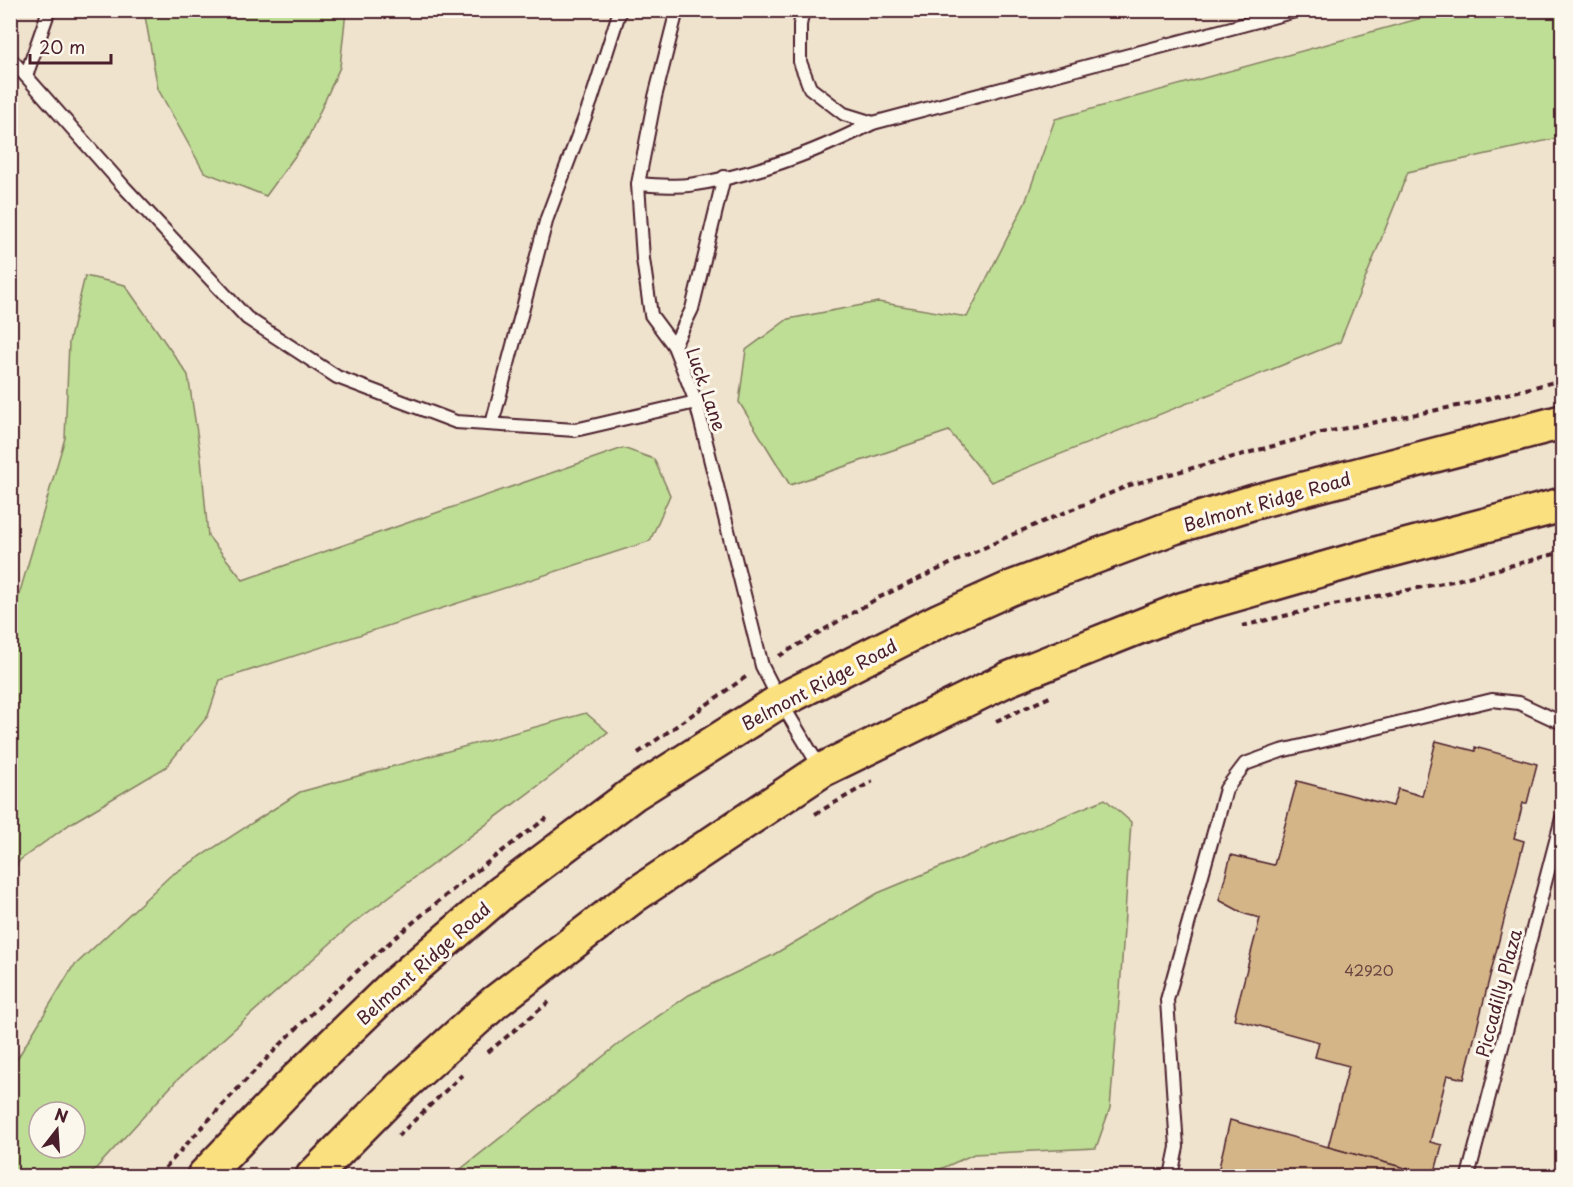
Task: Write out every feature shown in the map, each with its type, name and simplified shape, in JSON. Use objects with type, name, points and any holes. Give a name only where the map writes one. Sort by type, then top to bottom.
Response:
[{"type":"main road","name":"Belmont Ridge Road","points":[[204,1176],[298,1078],[391,988],[501,893],[633,794],[780,701],[940,620],[1011,588],[1174,527],[1254,502],[1563,422]]},
{"type":"main road","points":[[313,1176],[400,1088],[494,1003],[635,895],[822,770],[1008,679],[1184,609],[1383,552],[1563,505]]},
{"type":"lane","points":[[26,76],[50,10]]},
{"type":"lane","points":[[492,424],[547,218],[591,101],[620,10]]},
{"type":"lane","name":"Luck Lane","points":[[677,10],[655,97],[638,184],[643,259],[651,315],[674,346],[696,402],[762,666],[780,701],[822,770]]},
{"type":"lane","points":[[803,10],[800,25],[800,62],[810,88],[844,114],[873,123]]},
{"type":"lane","points":[[638,184],[687,185],[752,171],[832,144],[873,123],[1299,10]]},
{"type":"lane","points":[[10,58],[125,188],[247,318],[337,377],[456,422],[575,430],[696,402]]},
{"type":"lane","points":[[674,346],[692,309],[724,177]]},
{"type":"lane","points":[[1171,1176],[1177,1147],[1167,1000],[1226,789],[1245,764],[1281,751],[1492,700],[1519,703],[1563,723]]},
{"type":"lane","name":"Piccadilly Plaza","points":[[1468,1176],[1563,818]]},
{"type":"path","points":[[1241,626],[1454,581],[1563,552]]},
{"type":"path","points":[[987,725],[1061,693]]},
{"type":"path","points":[[809,817],[877,779]]},
{"type":"path","points":[[480,1058],[554,998]]},
{"type":"path","points":[[397,1137],[464,1074]]},
{"type":"green space","points":[[146,11],[346,11],[340,67],[308,138],[266,196],[204,172],[158,89]]},
{"type":"green space","points":[[1447,11],[1562,11],[1562,137],[1408,172],[1340,342],[991,482],[949,431],[790,485],[739,402],[746,350],[788,319],[878,302],[967,317],[1025,203],[1055,119]]},
{"type":"green space","points":[[85,276],[125,285],[188,375],[201,458],[208,536],[243,580],[623,448],[654,459],[670,495],[650,541],[220,680],[208,716],[166,767],[70,824],[20,860],[11,875],[11,622],[65,438],[69,342]]},
{"type":"green space","points":[[586,713],[608,732],[351,925],[176,1081],[89,1176],[11,1176],[11,1069],[72,968],[170,876],[300,792]]},
{"type":"green space","points":[[1105,799],[1131,822],[1110,1108],[1096,1148],[974,1154],[925,1176],[452,1176],[625,1039],[689,995],[773,955],[878,893]]},
{"type":"building","points":[[1436,741],[1475,751],[1475,747],[1537,764],[1527,803],[1523,803],[1514,838],[1524,841],[1464,1079],[1447,1075],[1430,1142],[1442,1145],[1434,1176],[1328,1147],[1349,1066],[1315,1057],[1319,1042],[1234,1019],[1260,918],[1245,914],[1219,900],[1231,855],[1274,865],[1297,781],[1393,806],[1398,789],[1422,796]]},
{"type":"building","points":[[1230,1120],[1430,1175],[1217,1176]]}]
